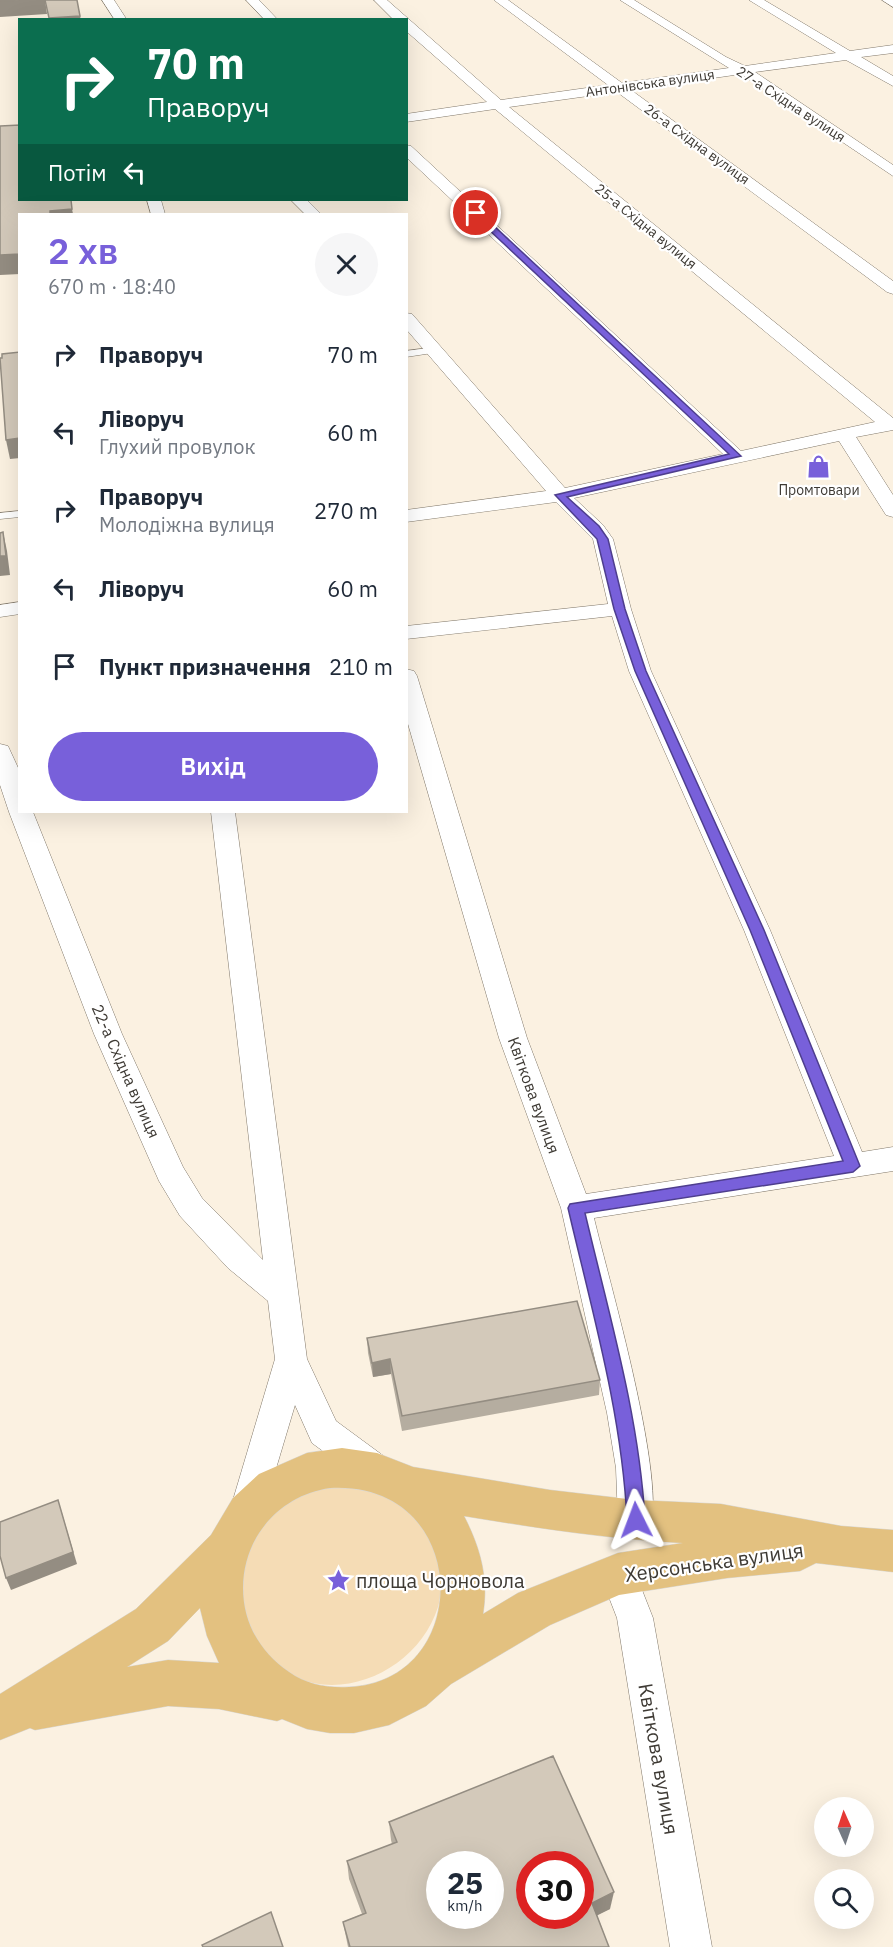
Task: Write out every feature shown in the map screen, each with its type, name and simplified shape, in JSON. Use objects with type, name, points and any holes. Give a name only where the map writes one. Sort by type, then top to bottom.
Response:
[{"type":"main road","points":[[341,1470],[396,1480],[438,1509],[456,1537],[466,1571],[465,1606],[453,1640],[430,1671],[400,1693],[366,1706],[329,1710],[219,1686],[168,1683],[9,1713],[152,1625],[268,1496],[294,1480],[322,1472],[341,1470]]},
{"type":"main road","name":"Херсонська вулиця","points":[[396,1480],[550,1510],[636,1520],[721,1524],[840,1547],[893,1551]]},
{"type":"main road","points":[[236,1534],[219,1590],[219,1610],[227,1639],[242,1665],[258,1680],[293,1702]]},
{"type":"main road","name":"Херсонська вулиця","points":[[430,1671],[534,1610],[618,1574],[727,1557],[840,1547]]},
{"type":"street","points":[[108,0],[121,18]]},
{"type":"street","points":[[252,0],[270,18]]},
{"type":"street","points":[[380,0],[400,18]]},
{"type":"street","name":"26-а Східна вулиця","points":[[500,0],[893,289]]},
{"type":"street","name":"27-а Східна вулиця","points":[[626,0],[721,60],[743,70],[893,172]]},
{"type":"street","points":[[754,0],[893,82]]},
{"type":"street","points":[[888,0],[893,3]]},
{"type":"street","name":"25-а Східна вулиця","points":[[408,26],[498,105],[891,425]]},
{"type":"street","name":"Антонівська вулиця","points":[[408,118],[893,49]]},
{"type":"street","points":[[408,151],[736,456]]},
{"type":"street","points":[[300,201],[312,213]]},
{"type":"street","points":[[408,320],[560,495],[596,529],[603,539],[620,609],[640,671],[757,930],[853,1166]]},
{"type":"street","points":[[408,516],[560,495],[891,425]]},
{"type":"street","points":[[845,435],[893,510]]},
{"type":"street","points":[[0,611],[18,608]]},
{"type":"street","points":[[408,633],[620,609]]},
{"type":"street","name":"Квіткова вулиця","points":[[408,683],[513,1038],[576,1208],[624,1413],[633,1468],[636,1520]]},
{"type":"street","points":[[0,751],[18,801]]},
{"type":"street","name":"22-а Східна вулиця","points":[[21,813],[108,1034],[170,1172],[191,1207],[239,1259],[283,1295]]},
{"type":"street","points":[[223,813],[291,1359],[324,1432],[396,1480]]},
{"type":"street","points":[[576,1208],[893,1159]]},
{"type":"street","points":[[236,1534],[291,1359]]},
{"type":"street","name":"Квіткова вулиця","points":[[618,1574],[635,1618],[691,1947]]},
{"type":"lane","points":[[408,354],[436,350]]},
{"type":"lane","points":[[0,516],[18,514]]},
{"type":"shaded area","points":[[353,1486],[377,1492],[395,1501],[424,1529],[434,1547],[440,1566],[441,1586],[438,1607],[429,1627],[416,1645],[400,1661],[382,1672],[361,1681],[340,1685],[318,1684],[296,1678],[262,1656],[245,1633],[237,1583],[239,1565],[268,1515],[288,1501],[325,1487]]},
{"type":"building","points":[[45,0],[77,0],[80,16],[49,18]]},
{"type":"building","points":[[18,125],[18,201],[71,201],[72,209],[50,211],[50,213],[18,213],[18,254],[0,255],[0,126]]},
{"type":"building","points":[[18,352],[18,438],[6,440],[0,358],[2,354]]},
{"type":"building","points":[[3,532],[6,556],[0,556],[0,533]]},
{"type":"building","points":[[577,1301],[600,1380],[402,1416],[390,1359],[372,1363],[367,1338]]},
{"type":"building","points":[[58,1500],[73,1552],[6,1578],[0,1556],[0,1522]]},
{"type":"building","points":[[553,1756],[614,1892],[594,1902],[594,1851],[516,1851],[516,1929],[594,1929],[594,1908],[609,1947],[350,1947],[343,1922],[366,1913],[347,1861],[397,1842],[389,1822]]},
{"type":"building","points":[[271,1912],[283,1947],[203,1947],[202,1945]]},
{"type":"place","name":"Промтовари","points":[[819,466]]},
{"type":"place","name":"площа Чорновола","points":[[338,1580]]},
{"type":"route","points":[[476,213],[736,456],[560,495],[596,529],[603,539],[620,609],[640,671],[757,930],[853,1166],[576,1208],[624,1413],[633,1468],[636,1520]]}]
